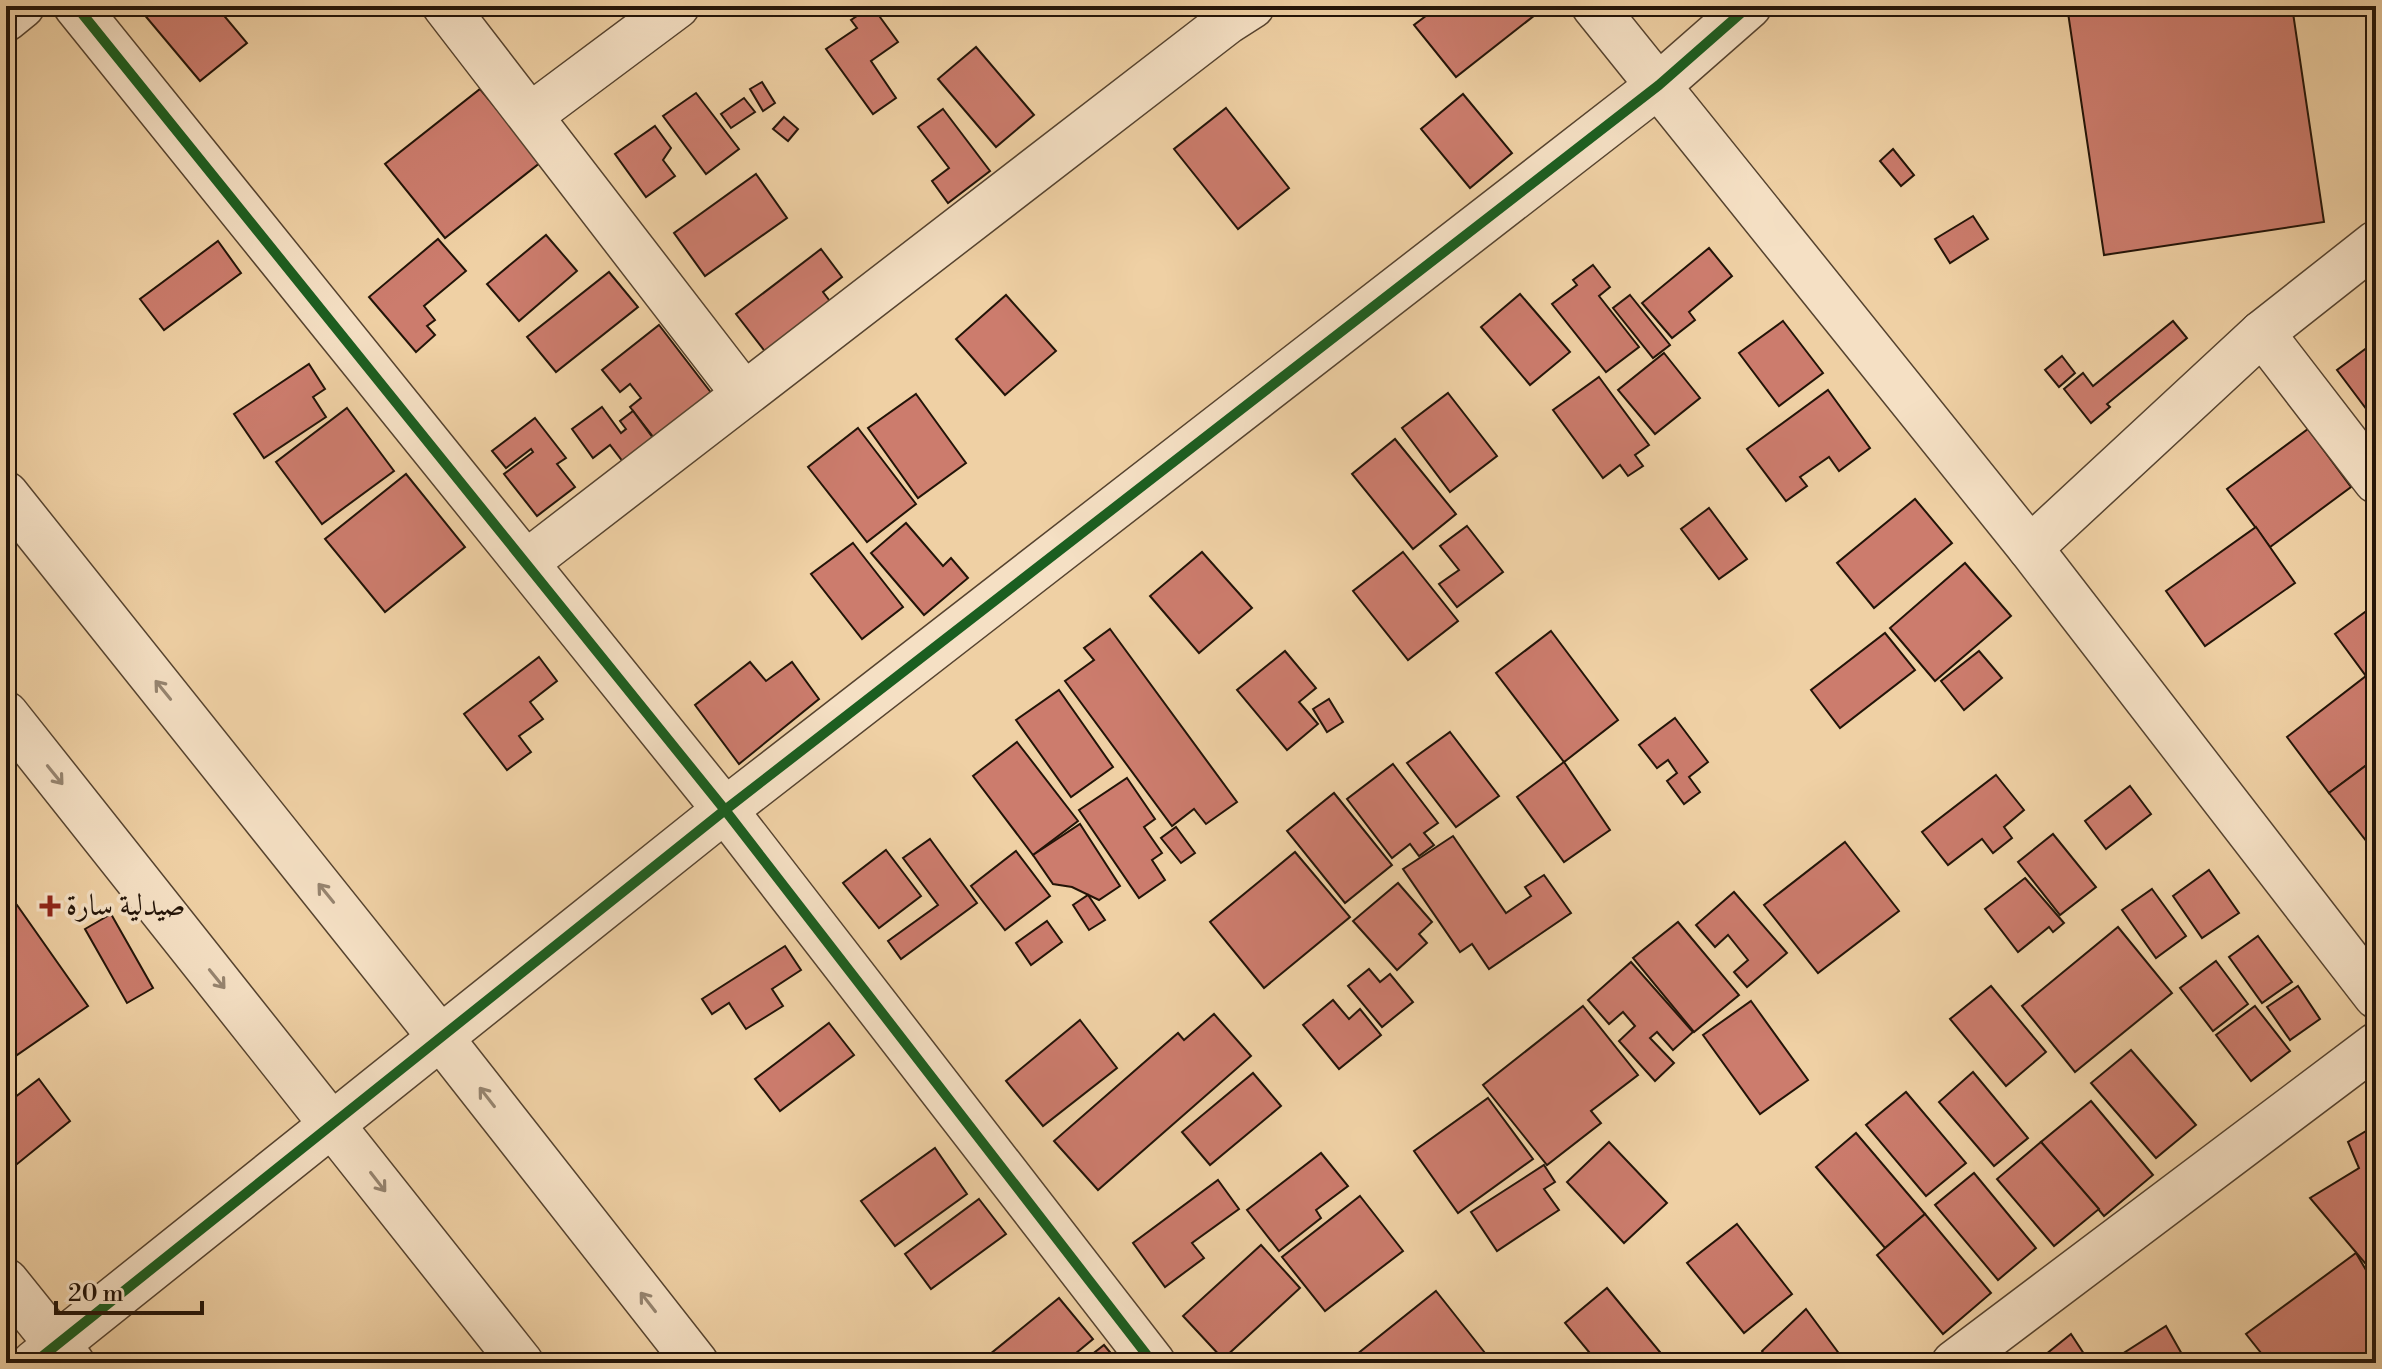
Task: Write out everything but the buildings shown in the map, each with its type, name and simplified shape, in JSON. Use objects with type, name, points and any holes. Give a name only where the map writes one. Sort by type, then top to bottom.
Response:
[{"type":"street","points":[[6,19],[22,6]]},
{"type":"street","points":[[76,6],[725,810],[1153,1363]]},
{"type":"street","points":[[445,6],[744,394]]},
{"type":"street","points":[[531,115],[677,6]]},
{"type":"street","points":[[1594,6],[2030,548],[2376,996]]},
{"type":"street","points":[[6,1281],[54,1357],[440,1037],[725,810],[1659,85],[1749,6]]},
{"type":"street","points":[[527,562],[1231,11]]},
{"type":"street","points":[[2030,548],[2262,333],[2376,243]]},
{"type":"street","points":[[2262,333],[2376,481]]},
{"type":"street","points":[[6,494],[696,1363]]},
{"type":"street","points":[[6,714],[521,1363]]},
{"type":"street","points":[[1954,1363],[2376,1045]]},
{"type":"cycle path","points":[[76,6],[725,810],[1153,1363]]},
{"type":"cycle path","points":[[34,1363],[725,810],[1659,85],[1749,6]]},
{"type":"place","name":"صيدلية سارة","points":[[50,906]]}]
